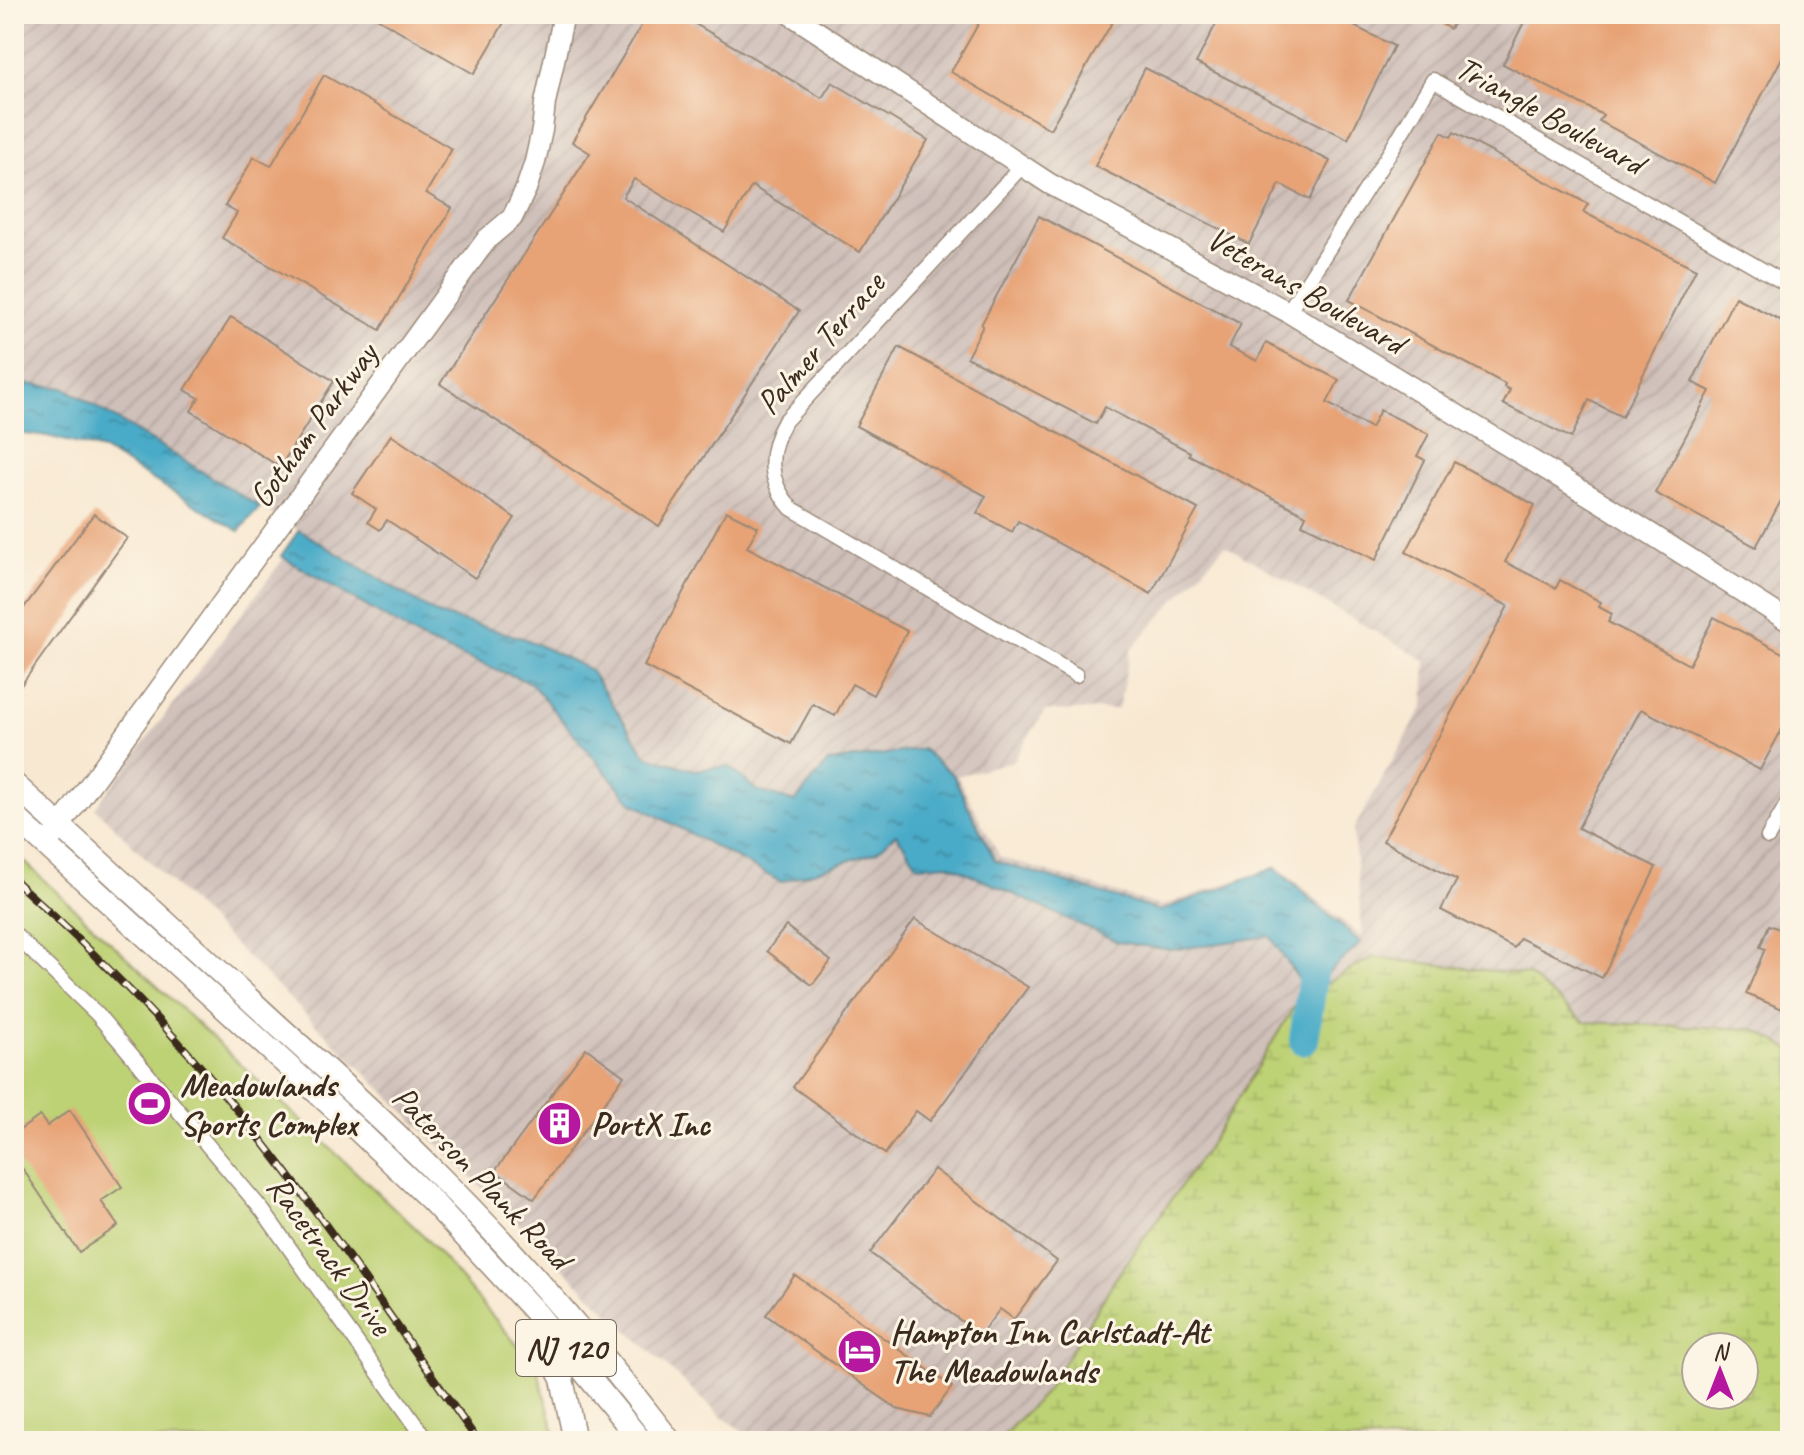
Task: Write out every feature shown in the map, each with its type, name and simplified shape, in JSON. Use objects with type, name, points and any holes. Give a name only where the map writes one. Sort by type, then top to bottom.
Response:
[{"type":"main road","name":"Paterson Plank Road","points":[[14,784],[434,1170],[555,1300],[670,1441]]},
{"type":"main road","name":"Paterson Plank Road","points":[[14,816],[432,1201],[576,1360],[641,1441]]},
{"type":"main road","points":[[515,1290],[562,1379],[575,1441]]},
{"type":"street","name":"Gotham Parkway","points":[[46,845],[487,239],[512,218],[535,162],[564,14]]},
{"type":"street","name":"Veterans Boulevard","points":[[790,14],[1050,184],[1288,312],[1610,508],[1790,622]]},
{"type":"street","name":"Triangle Boulevard","points":[[1288,312],[1433,80],[1790,286]]},
{"type":"street","name":"Palmer Terrace","points":[[1022,166],[785,421],[776,436],[772,470],[776,486],[791,508],[1076,675]]},
{"type":"street","points":[[1768,837],[1790,799]]},
{"type":"street","name":"Racetrack Drive","points":[[14,934],[97,1014],[263,1211],[427,1441]]},
{"type":"shaded area","points":[[14,14],[1790,14],[1790,1049],[1754,1029],[1584,1022],[1528,975],[1210,1144],[1114,1281],[1047,1391],[998,1441],[758,1441],[723,1418],[613,1317],[95,808],[284,558],[427,642],[531,683],[631,802],[781,882],[896,833],[918,866],[948,864],[1118,942],[1171,950],[1270,936],[1275,868],[1160,911],[994,860],[953,775],[829,762],[795,802],[756,790],[729,766],[694,770],[647,756],[589,669],[526,639],[437,614],[65,389],[14,383]],"holes":[[[1225,545],[1426,661],[1424,706],[1353,830],[1363,938],[1277,866],[1161,906],[1000,857],[957,776],[1013,761],[1045,711],[1118,709],[1131,649]]]},
{"type":"green space","name":"Meadowlands Sports Complex","points":[[14,852],[424,1236],[537,1368],[557,1441],[14,1441]]},
{"type":"green space","points":[[1372,957],[1528,975],[1584,1022],[1754,1029],[1790,1049],[1790,1441],[1682,1441],[1671,1433],[1666,1441],[998,1441],[1047,1390],[1114,1281],[1210,1144],[1298,1000]]},
{"type":"water","points":[[14,383],[65,388],[260,507],[239,531],[103,450],[47,436],[14,433]]},
{"type":"water","points":[[299,530],[437,614],[526,639],[589,669],[647,756],[694,770],[729,766],[756,790],[795,802],[828,762],[922,749],[953,775],[995,861],[1160,911],[1275,868],[1361,943],[1307,992],[1270,936],[1171,950],[1118,942],[948,864],[918,866],[896,834],[876,852],[781,882],[631,802],[531,683],[427,642],[281,556]]},
{"type":"building","points":[[370,14],[509,14],[474,74]]},
{"type":"building","points":[[648,14],[678,14],[822,98],[832,82],[928,140],[860,252],[752,186],[724,232],[634,179],[623,197],[799,311],[659,526],[440,384],[590,153],[572,142]]},
{"type":"building","points":[[984,14],[1117,14],[1050,129],[951,72]]},
{"type":"building","points":[[1221,14],[1330,14],[1394,46],[1348,139],[1196,63]]},
{"type":"building","points":[[1424,14],[1459,14],[1450,29]]},
{"type":"building","points":[[1528,14],[1790,14],[1790,43],[1715,183],[1599,121],[1603,115],[1503,64]]},
{"type":"building","points":[[1145,68],[1330,161],[1310,200],[1280,184],[1249,244],[1095,166]]},
{"type":"building","points":[[324,75],[452,149],[426,193],[452,208],[380,330],[222,238],[237,213],[225,206],[254,157],[271,166]]},
{"type":"building","points":[[1442,132],[1451,137],[1454,132],[1588,204],[1583,212],[1696,269],[1622,417],[1589,400],[1571,438],[1503,404],[1510,390],[1504,387],[1505,384],[1349,300]]},
{"type":"building","points":[[1039,216],[1241,324],[1229,347],[1257,361],[1266,343],[1339,380],[1327,403],[1342,413],[1371,428],[1380,410],[1429,434],[1417,456],[1425,460],[1376,560],[1302,524],[1306,515],[1189,455],[1190,452],[1105,407],[1096,424],[967,357]]},
{"type":"building","points":[[1735,297],[1790,325],[1790,484],[1756,547],[1655,493],[1710,391],[1692,382]]},
{"type":"building","points":[[231,317],[334,381],[280,467],[191,411],[199,398],[185,390]]},
{"type":"building","points":[[899,347],[1198,509],[1151,594],[1018,521],[1012,532],[977,513],[986,496],[856,426]]},
{"type":"building","points":[[391,435],[515,518],[475,578],[387,520],[380,530],[368,522],[376,509],[352,493]]},
{"type":"building","points":[[1454,462],[1535,505],[1505,562],[1556,588],[1560,580],[1601,602],[1599,607],[1612,614],[1608,622],[1689,665],[1714,617],[1790,657],[1790,714],[1760,770],[1641,709],[1578,828],[1656,867],[1602,978],[1520,938],[1514,948],[1441,910],[1457,880],[1383,841],[1508,606],[1406,552]]},
{"type":"building","points":[[726,511],[758,527],[747,547],[907,631],[873,695],[852,684],[835,716],[813,704],[791,744],[644,666]]},
{"type":"building","points":[[94,514],[127,538],[14,695],[14,621]]},
{"type":"building","points":[[1790,902],[1790,1012],[1746,994],[1765,949],[1760,947],[1769,925],[1779,929]]},
{"type":"building","points":[[915,919],[1028,987],[930,1121],[916,1111],[885,1154],[793,1087]]},
{"type":"building","points":[[786,926],[831,961],[812,985],[767,951]]},
{"type":"building","name":"PortX Inc","points":[[586,1048],[624,1076],[534,1199],[495,1171]]},
{"type":"building","points":[[70,1110],[122,1187],[101,1201],[118,1226],[79,1252],[14,1156],[14,1134],[40,1116],[47,1126]]},
{"type":"building","points":[[934,1169],[1057,1261],[1014,1319],[1000,1309],[980,1335],[870,1253]]},
{"type":"building","name":"Hampton Inn Carlstadt-At The Meadowlands","points":[[795,1275],[952,1387],[930,1417],[897,1409],[766,1315]]},
{"type":"waterway","points":[[1304,1040],[1317,947]]},
{"type":"railway","points":[[14,880],[133,994],[242,1116],[333,1236],[478,1441]]},
{"type":"place","name":"Meadowlands Sports Complex","points":[[149,1104]]},
{"type":"place","name":"PortX Inc","points":[[560,1123]]},
{"type":"place","name":"Hampton Inn Carlstadt-At The Meadowlands","points":[[859,1351]]}]
